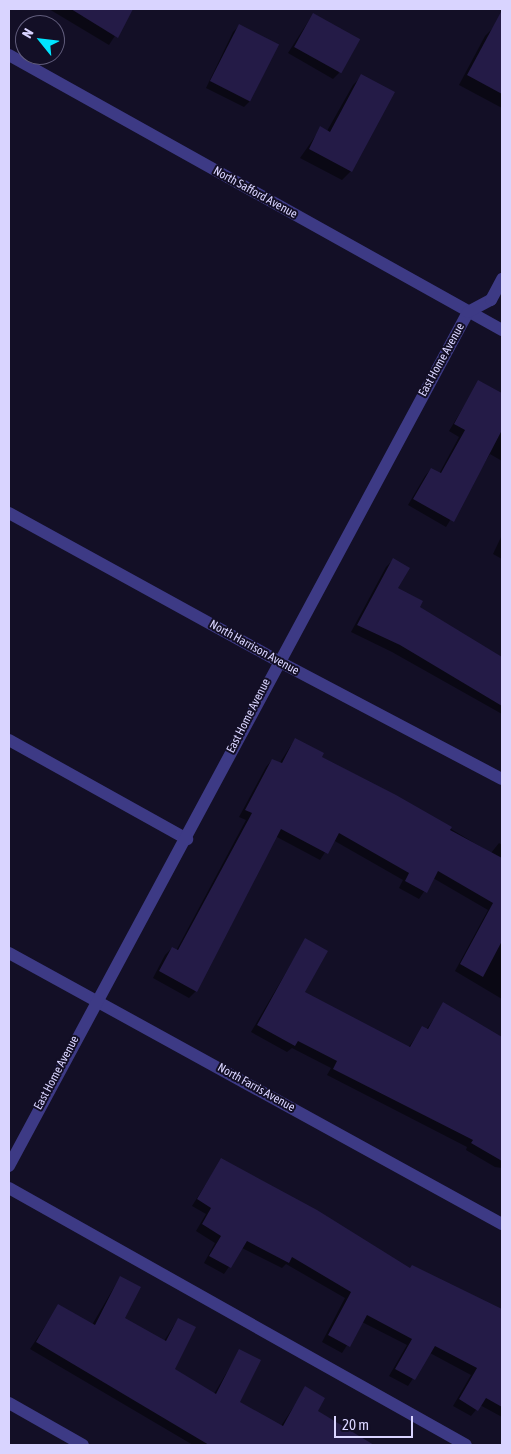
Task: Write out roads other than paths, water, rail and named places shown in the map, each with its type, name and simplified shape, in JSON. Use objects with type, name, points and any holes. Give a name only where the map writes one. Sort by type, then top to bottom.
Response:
[{"type":"street","name":"North Safford Avenue","points":[[9,55],[502,330]]},
{"type":"street","name":"East Home Avenue","points":[[9,1166],[96,999],[187,839],[278,661],[468,312],[491,300],[502,279]]},
{"type":"street","name":"North Harrison Avenue","points":[[9,513],[278,661],[502,779]]},
{"type":"street","points":[[9,740],[187,839]]},
{"type":"street","name":"North Farris Avenue","points":[[9,952],[502,1224]]},
{"type":"street","points":[[9,1188],[466,1445]]},
{"type":"street","points":[[9,1403],[83,1445]]}]
